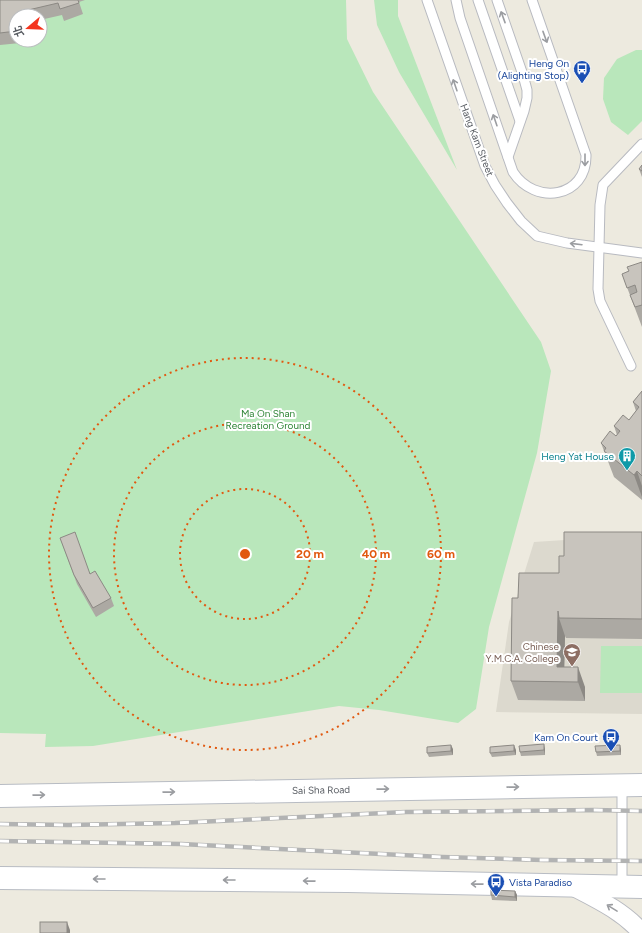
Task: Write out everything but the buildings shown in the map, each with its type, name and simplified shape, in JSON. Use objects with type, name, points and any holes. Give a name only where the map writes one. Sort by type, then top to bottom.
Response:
[{"type":"main road","name":"Sai Sha Road","points":[[0,796],[632,785]]},
{"type":"main road","points":[[0,878],[348,881],[632,887]]},
{"type":"street","points":[[572,886],[627,918],[642,933]]},
{"type":"lane","name":"Hang Kam Street","points":[[427,0],[482,160],[506,203],[521,221],[537,236],[567,243],[642,254]]},
{"type":"lane","points":[[456,0],[460,18],[513,172],[520,182],[531,189],[548,194],[558,193],[568,189],[576,183],[583,174],[586,164],[586,155],[532,0]]},
{"type":"lane","points":[[478,0],[520,121]]},
{"type":"lane","points":[[497,0],[525,82],[527,98],[508,157]]},
{"type":"lane","points":[[632,366],[600,301],[598,289],[600,205],[603,185],[642,144]]},
{"type":"lane","points":[[632,785],[632,887]]},
{"type":"shaded area","name":"Chinese Y.M.C.A. College","points":[[642,535],[642,714],[496,712],[509,622],[534,542]]},
{"type":"green space","name":"Ma On Shan Recreation Ground","points":[[0,0],[346,0],[347,39],[373,92],[541,342],[551,371],[537,453],[489,627],[476,709],[458,723],[379,710],[339,706],[93,746],[45,747],[46,734],[0,733]]},
{"type":"green space","points":[[374,0],[398,0],[398,16],[457,170],[399,72],[377,25]]},
{"type":"green space","points":[[636,50],[642,50],[642,121],[628,135],[611,122],[603,99],[604,78],[617,59]]},
{"type":"green space","points":[[601,646],[642,646],[642,693],[600,693]]},
{"type":"railway","points":[[0,824],[68,825],[175,823],[406,812],[594,810],[642,811]]},
{"type":"railway","points":[[0,841],[181,844],[442,857],[642,861]]},
{"type":"place","name":"Heng On (Alighting Stop)","points":[[582,84]]},
{"type":"place","name":"Heng Yat House","points":[[627,471]]},
{"type":"place","name":"Chinese Y.M.C.A. College","points":[[572,667]]},
{"type":"place","name":"Kam On Court","points":[[611,752]]},
{"type":"place","name":"Vista Paradiso","points":[[496,897]]}]
